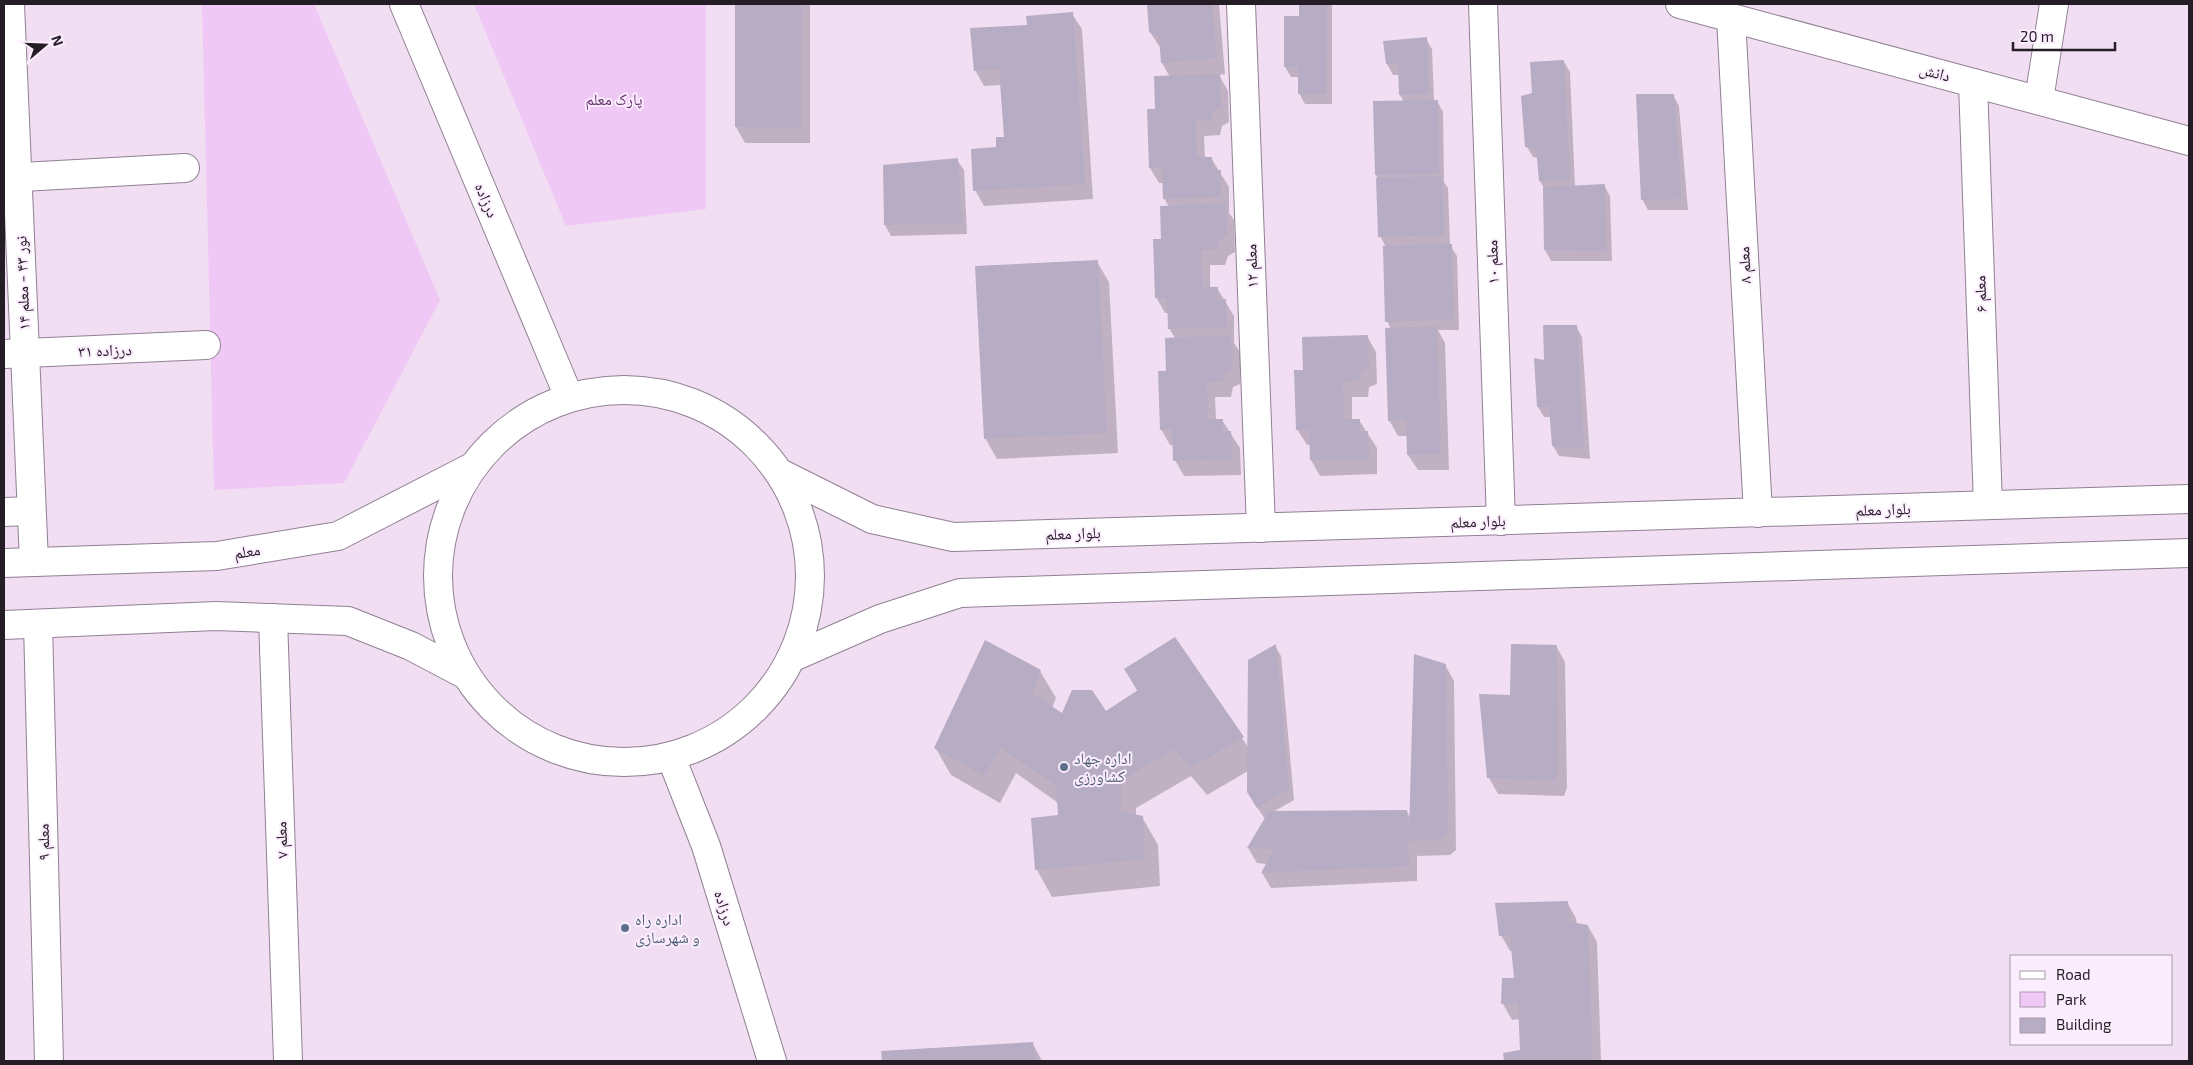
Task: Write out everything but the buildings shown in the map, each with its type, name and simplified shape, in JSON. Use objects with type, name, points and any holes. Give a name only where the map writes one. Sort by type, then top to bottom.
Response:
[{"type":"main road","name":"نور ۴۳ - معلم ۱۴","points":[[10,4],[7,31],[14,353],[32,511],[34,562]]},
{"type":"main road","name":"درزاده","points":[[404,4],[569,397]]},
{"type":"main road","name":"معلم ۱۲","points":[[1241,4],[1262,528]]},
{"type":"main road","name":"معلم ۱۰","points":[[1483,4],[1501,520]]},
{"type":"main road","name":"دانش","points":[[1680,4],[2189,140]]},
{"type":"main road","points":[[2039,100],[2054,4]]},
{"type":"main road","name":"معلم ۸","points":[[1731,18],[1758,513]]},
{"type":"main road","name":"معلم ۶","points":[[1973,83],[1988,506]]},
{"type":"main road","points":[[11,178],[185,168]]},
{"type":"main road","name":"درزاده ۳۱","points":[[14,353],[206,345]]},
{"type":"main road","points":[[615,389],[663,393],[708,409],[748,437],[780,473],[801,517],[810,564],[807,613],[791,658],[770,693],[742,721],[708,743],[671,757],[624,763],[578,757],[534,739],[496,711],[466,675],[444,624],[438,569],[447,516],[472,467],[489,446],[526,416],[569,397],[615,389]]},
{"type":"main road","name":"معلم","points":[[4,563],[217,556],[338,536],[472,467]]},
{"type":"main road","name":"بلوار معلم","points":[[780,473],[872,519],[953,537],[2189,499]]},
{"type":"main road","points":[[4,512],[32,511]]},
{"type":"main road","points":[[791,658],[880,619],[960,593],[2189,553]]},
{"type":"main road","points":[[4,625],[216,616],[348,621],[411,646],[466,675]]},
{"type":"main road","name":"معلم ۷","points":[[273,618],[288,1061]]},
{"type":"main road","name":"معلم ۹","points":[[38,624],[48,1061]]},
{"type":"main road","name":"درزاده","points":[[671,757],[706,846],[772,1061]]},
{"type":"green space","points":[[202,4],[314,4],[440,300],[344,483],[214,490]]},
{"type":"green space","name":"پارک معلم","points":[[474,4],[706,4],[706,209],[566,226]]},
{"type":"place","name":"اداره جهاد کشاورزی","points":[[1064,767]]},
{"type":"place","name":"اداره راه و شهرسازی","points":[[625,928]]}]
